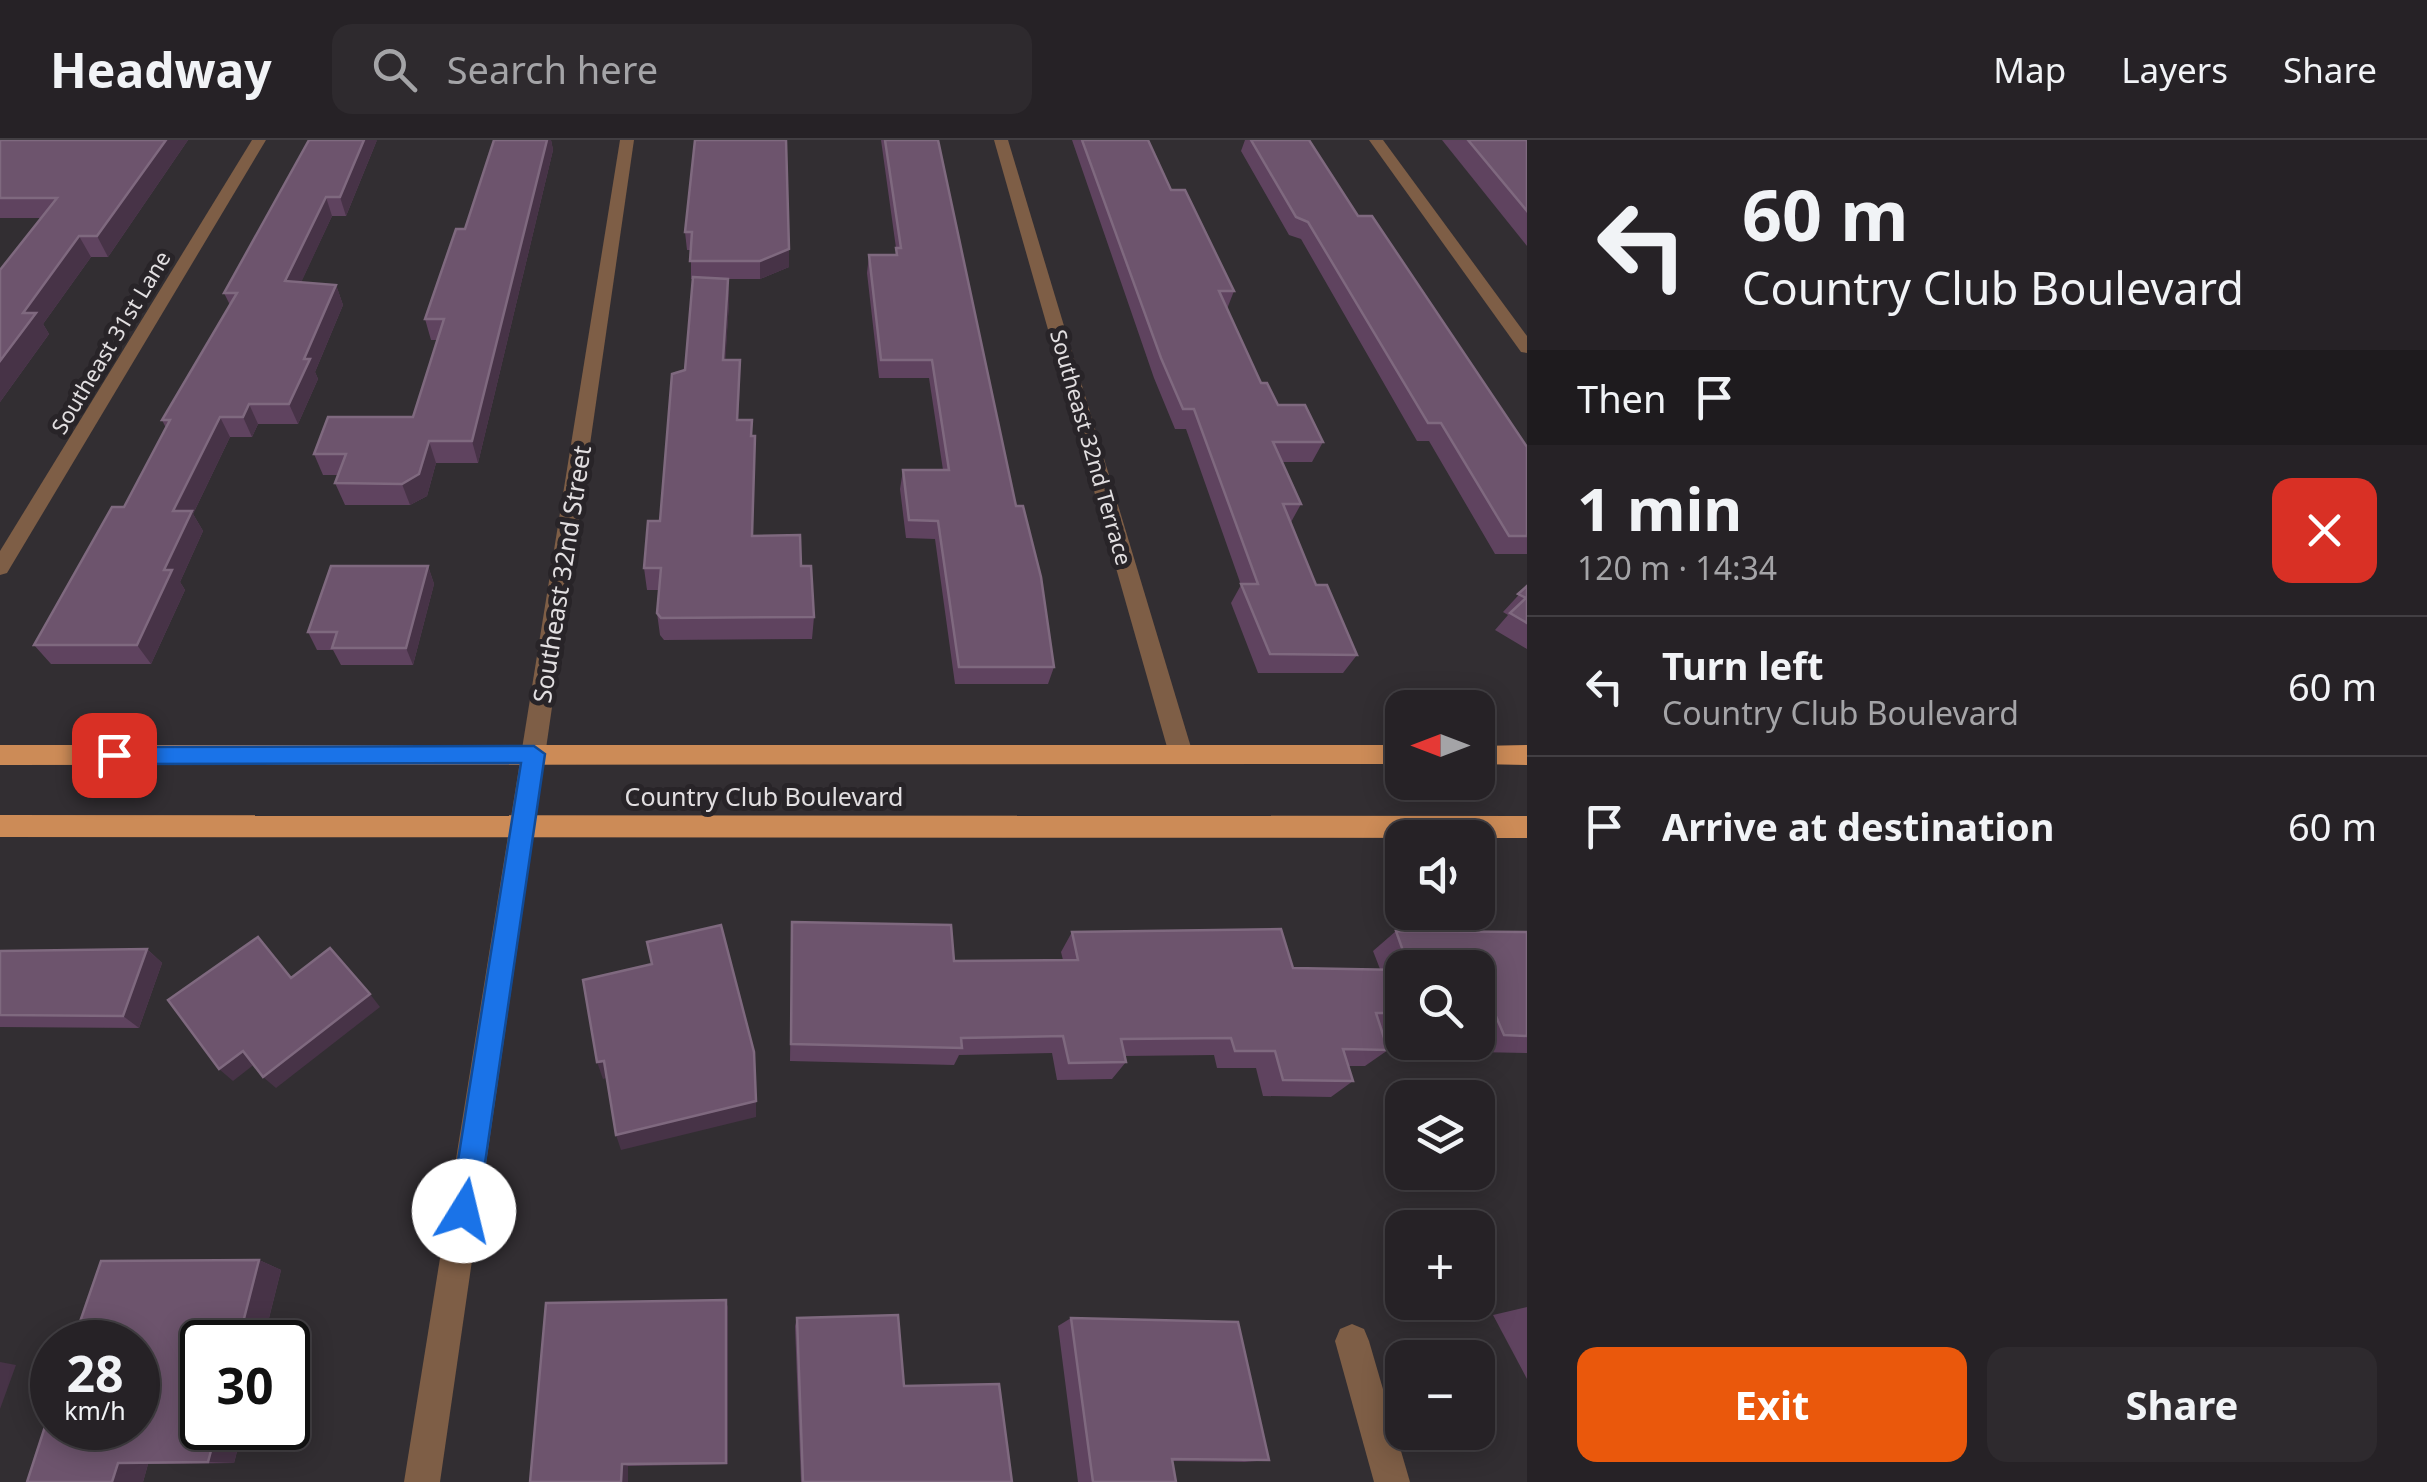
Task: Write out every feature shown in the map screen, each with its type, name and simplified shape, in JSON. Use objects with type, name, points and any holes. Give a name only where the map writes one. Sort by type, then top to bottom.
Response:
[{"type":"main road","name":"Country Club Boulevard","points":[[0,755],[1385,755]]},
{"type":"main road","points":[[1495,755],[1527,755]]},
{"type":"main road","name":"Country Club Boulevard","points":[[0,826],[1527,826]]},
{"type":"street","name":"Southeast 31st Lane","points":[[0,568],[258,140]]},
{"type":"street","name":"Southeast 32nd Street","points":[[422,1482],[627,140]]},
{"type":"street","name":"Southeast 32nd Terrace","points":[[1002,140],[1181,754]]},
{"type":"street","points":[[1376,140],[1527,348]]},
{"type":"street","points":[[1352,1341],[1392,1482]]},
{"type":"building","points":[[0,140],[166,140],[97,236],[79,236],[23,313],[36,313],[0,361],[0,270],[57,198],[0,198]]},
{"type":"building","points":[[309,140],[364,140],[340,197],[326,197],[285,281],[336,285],[304,359],[310,359],[289,404],[249,404],[243,417],[220,417],[173,511],[192,511],[164,570],[172,570],[137,645],[34,645],[112,507],[124,507],[170,420],[162,420],[237,293],[224,293]]},
{"type":"building","points":[[494,140],[547,140],[472,441],[429,441],[419,474],[402,484],[335,483],[346,454],[314,454],[328,417],[413,417],[444,319],[425,319],[456,229],[465,229]]},
{"type":"building","points":[[695,140],[786,140],[789,249],[760,261],[690,261],[692,232],[685,232]]},
{"type":"building","points":[[885,140],[938,140],[1016,506],[1023,506],[1041,577],[1054,667],[959,667],[938,521],[909,520],[903,470],[949,470],[932,360],[881,360],[869,255],[897,255],[896,248],[901,248]]},
{"type":"building","points":[[1082,140],[1148,140],[1171,190],[1185,190],[1234,291],[1219,291],[1261,383],[1267,383],[1278,405],[1305,405],[1323,442],[1273,442],[1301,504],[1283,504],[1316,585],[1327,585],[1357,655],[1270,654],[1241,584],[1258,584],[1194,409],[1183,409],[1161,358]]},
{"type":"building","points":[[1251,140],[1309,140],[1358,216],[1372,216],[1527,447],[1527,536],[1509,536],[1441,423],[1428,423],[1308,222],[1296,217]]},
{"type":"building","points":[[1468,140],[1527,140],[1527,211]]},
{"type":"building","points":[[693,277],[728,279],[723,360],[740,360],[737,420],[752,420],[751,436],[755,436],[752,536],[800,535],[801,566],[811,566],[814,617],[661,618],[657,613],[661,568],[644,568],[648,521],[660,521],[672,374],[685,370]]},
{"type":"building","points":[[331,566],[428,566],[406,648],[332,648],[337,632],[308,632]]},
{"type":"building","points":[[1527,586],[1527,623],[1510,613],[1526,598],[1518,594]]},
{"type":"building","points":[[792,922],[951,925],[954,961],[1078,960],[1072,932],[1281,929],[1293,968],[1385,970],[1385,1013],[1376,1013],[1385,1050],[1343,1049],[1353,1081],[1283,1080],[1275,1051],[1235,1051],[1231,1038],[1121,1039],[1126,1062],[1069,1063],[1063,1036],[961,1038],[962,1048],[791,1044]]},
{"type":"building","points":[[721,925],[754,1052],[756,1101],[616,1135],[604,1061],[597,1062],[583,980],[652,964],[647,942]]},
{"type":"building","points":[[1396,931],[1527,932],[1527,1036],[1504,1035],[1495,1014],[1495,950],[1403,950]]},
{"type":"building","points":[[258,937],[291,978],[330,948],[370,994],[263,1077],[243,1051],[219,1069],[168,1000]]},
{"type":"building","points":[[147,949],[123,1016],[0,1015],[0,951]]},
{"type":"building","points":[[259,1260],[244,1320],[180,1320],[180,1450],[211,1450],[208,1462],[118,1463],[112,1482],[27,1482],[37,1450],[160,1450],[160,1320],[81,1320],[101,1261]]},
{"type":"building","points":[[726,1300],[726,1463],[622,1464],[621,1482],[530,1482],[546,1303]]},
{"type":"building","points":[[898,1315],[904,1386],[999,1384],[1012,1482],[803,1482],[797,1318]]},
{"type":"building","points":[[1071,1318],[1238,1322],[1269,1460],[1172,1459],[1176,1482],[1093,1482]]},
{"type":"route","points":[[114,755],[534,754],[464,1211]]}]
